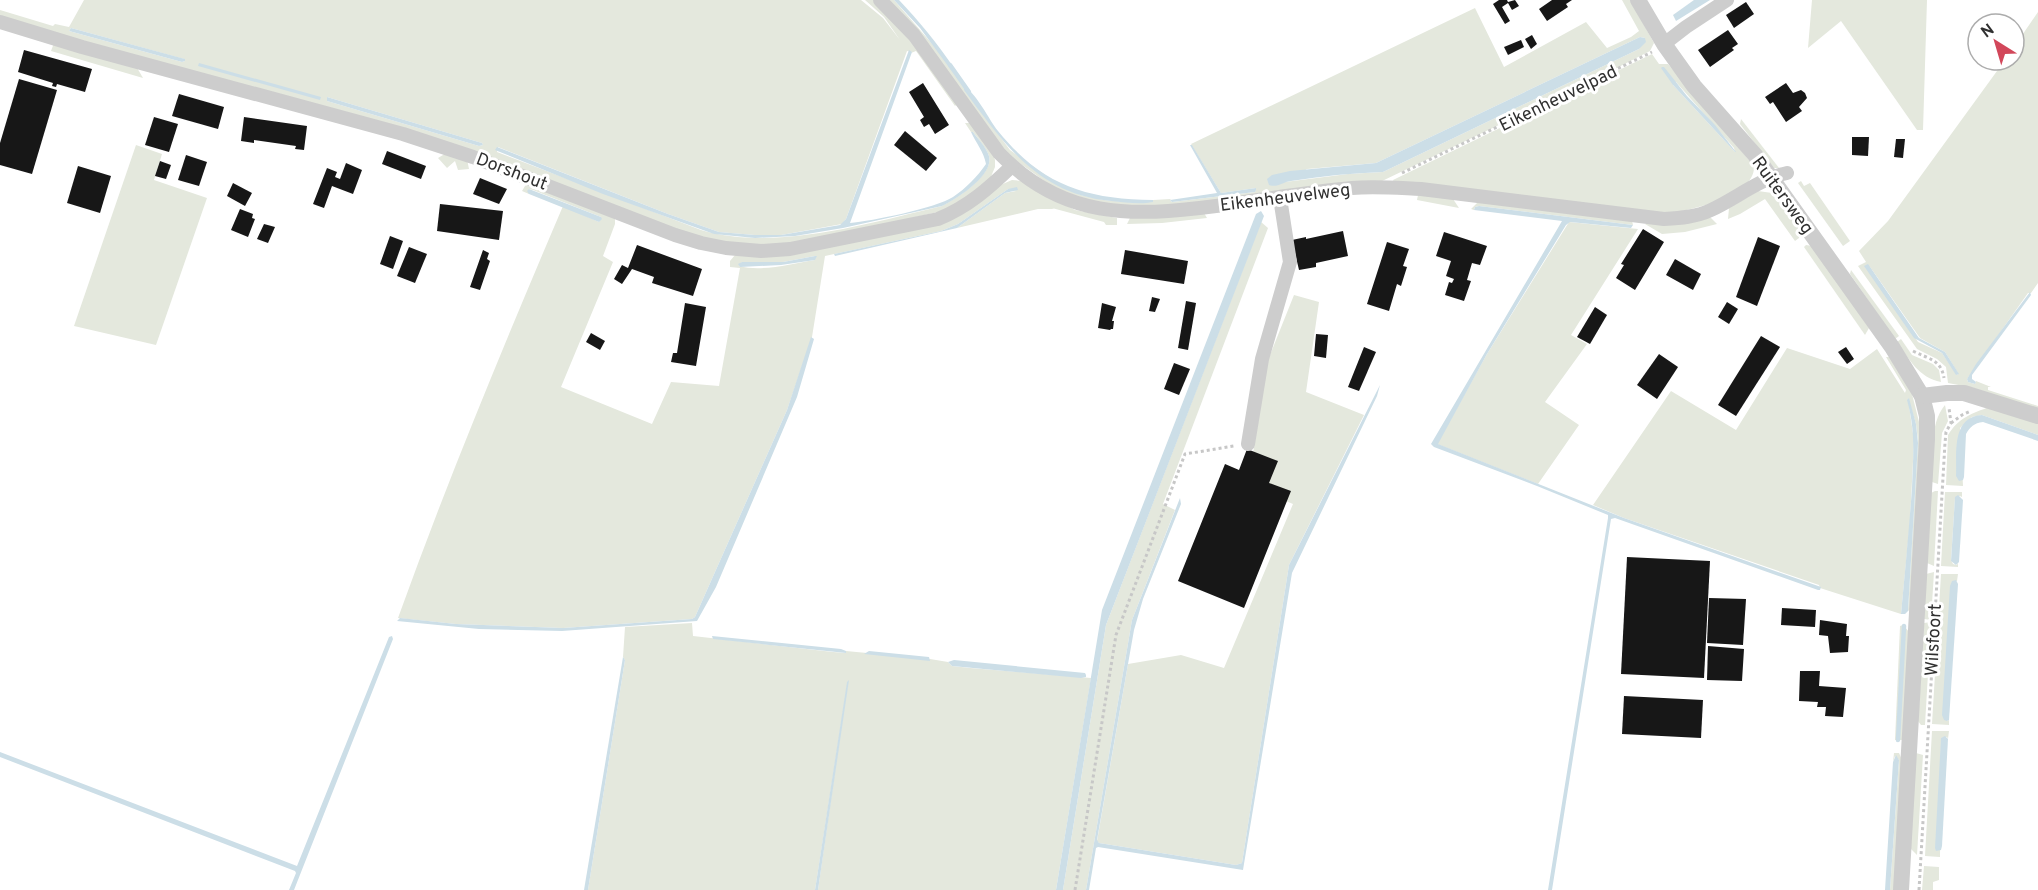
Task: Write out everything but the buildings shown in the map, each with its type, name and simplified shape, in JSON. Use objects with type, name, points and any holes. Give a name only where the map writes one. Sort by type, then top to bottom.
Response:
[{"type":"street","name":"Eikenheuvelweg","points":[[880,0],[914,34],[999,153],[1012,166],[1060,197],[1108,210],[1140,213],[1183,210],[1351,188],[1385,187],[1421,189],[1664,219],[1689,217],[1709,211],[1770,177],[1787,173]]},
{"type":"street","name":"Ruitersweg","points":[[1638,0],[1664,44],[1694,86],[1735,131],[1893,347],[1922,396]]},
{"type":"street","points":[[1664,44],[1727,0]]},
{"type":"street","name":"Dorshout","points":[[0,22],[82,47],[403,134],[473,156],[675,235],[726,248],[761,251],[790,249],[938,219],[974,200],[1012,166]]},
{"type":"street","points":[[1248,444],[1262,359],[1290,262],[1280,198]]},
{"type":"street","points":[[1922,396],[1964,393],[2038,416]]},
{"type":"street","name":"Wilsfoort","points":[[1901,890],[1927,439],[1927,416],[1922,396]]},
{"type":"path","name":"Eikenheuvelpad","points":[[1385,187],[1391,179],[1644,57],[1664,44]]},
{"type":"path","name":"Wilsfoort","points":[[1919,890],[1945,443],[1946,432],[1952,423],[1947,393]]},
{"type":"path","points":[[1075,890],[1116,635],[1185,454],[1248,444]]},
{"type":"shaded area","points":[[84,0],[861,0],[883,18],[900,40],[884,17],[865,0],[873,0],[903,31],[957,104],[955,106],[916,51],[911,53],[907,51],[846,219],[842,224],[781,235],[719,232],[498,147],[497,152],[701,230],[729,236],[759,238],[822,233],[948,203],[973,186],[986,171],[989,163],[986,150],[965,123],[971,123],[993,154],[995,167],[990,179],[971,195],[942,211],[829,237],[761,247],[702,239],[542,178],[0,18],[0,10],[53,26],[55,24],[69,27]],"holes":[[[71,28],[184,59],[185,61],[69,31]],[[327,97],[482,143],[483,145],[479,146],[327,101]]]},
{"type":"shaded area","points":[[888,0],[894,0],[954,69],[967,88],[965,90],[1010,150],[1062,187],[1081,195],[1104,200],[1139,203],[1171,199],[1172,202],[1255,192],[1256,188],[1221,193],[1191,144],[1475,8],[1504,67],[1586,22],[1607,48],[1631,37],[1639,31],[1622,0],[1630,0],[1654,43],[1650,51],[1603,75],[1380,182],[1179,205],[1104,205],[1076,198],[1050,185],[1014,159],[995,139]],"holes":[[[1640,37],[1645,38],[1639,49],[1383,172],[1285,182],[1307,169],[1376,163]]]},
{"type":"shaded area","points":[[894,0],[899,0],[921,24],[948,59],[953,70],[920,28]]},
{"type":"shaded area","points":[[1694,0],[1710,0],[1676,21],[1673,15]]},
{"type":"shaded area","points":[[1812,0],[1927,0],[1923,130],[1917,130],[1841,21],[1808,48]]},
{"type":"shaded area","points":[[2038,12],[2038,283],[2031,293],[2028,293],[1967,379],[1968,382],[1975,384],[1976,381],[1991,387],[1988,387],[1988,390],[2038,406],[2038,410],[1974,388],[1948,383],[1946,367],[1937,359],[1917,349],[1858,266],[1866,262],[1859,251],[1888,221],[1996,72],[2026,72],[2026,30]],"holes":[[[1868,264],[1920,338],[1945,352],[1958,373],[1957,375],[1942,353],[1918,342]]]},
{"type":"shaded area","points":[[71,28],[185,59],[185,61],[69,31]]},
{"type":"shaded area","points":[[1640,37],[1645,38],[1646,42],[1639,49],[1383,172],[1326,176],[1275,186],[1269,185],[1267,179],[1272,175],[1290,171],[1376,163]]},
{"type":"shaded area","points":[[54,43],[136,66],[143,78],[51,51]]},
{"type":"shaded area","points":[[909,50],[912,52],[850,223],[919,210],[958,194],[986,164],[971,132],[973,132],[988,153],[989,164],[973,186],[942,206],[795,236],[755,238],[714,234],[603,194],[495,150],[497,147],[719,232],[781,235],[840,225],[846,219]]},
{"type":"shaded area","points":[[1652,54],[1659,64],[1668,64],[1754,166],[1752,177],[1733,194],[1704,206],[1665,214],[1394,182],[1393,180]],"holes":[[[1676,82],[1734,148],[1735,152],[1673,85]]]},
{"type":"shaded area","points":[[199,63],[321,97],[320,100],[198,66]]},
{"type":"shaded area","points":[[1662,67],[1715,125],[1736,152],[1673,85]]},
{"type":"shaded area","points":[[965,87],[974,96],[998,131],[1031,164],[1048,176],[1086,192],[1129,199],[1153,200],[1153,202],[1132,203],[1085,196],[1043,177],[1009,147],[964,90]]},
{"type":"shaded area","points":[[327,97],[483,145],[479,146],[327,101]]},
{"type":"shaded area","points":[[1741,119],[1779,168],[1774,168],[1740,124]]},
{"type":"shaded area","points":[[136,145],[162,154],[154,180],[207,198],[156,345],[74,326]]},
{"type":"shaded area","points":[[1190,145],[1221,193],[1256,188],[1255,192],[1172,202],[1170,200],[1217,193]]},
{"type":"shaded area","points":[[448,152],[467,159],[469,169],[458,170],[455,161],[447,168],[438,158]]},
{"type":"shaded area","points":[[1012,180],[1022,181],[1075,210],[1117,218],[1117,225],[1106,225],[1104,222],[1052,208],[1054,209],[1038,209],[957,228],[1005,193],[1016,191],[1008,189],[958,224],[941,231],[825,256],[812,337],[787,410],[695,617],[692,619],[563,628],[456,624],[398,618],[478,411],[563,206],[599,222],[601,217],[533,190],[529,189],[529,194],[522,191],[528,181],[615,216],[615,224],[603,256],[613,262],[561,387],[652,424],[671,382],[719,386],[740,268],[730,267],[730,261],[735,255],[889,233]],"holes":[[[815,256],[815,260],[767,268],[739,266],[742,262],[783,262]]]},
{"type":"shaded area","points":[[1801,181],[1804,186],[1810,183],[1850,241],[1843,246],[1798,183]]},
{"type":"shaded area","points":[[1017,187],[1018,190],[1005,193],[957,228],[835,256],[834,254],[941,231],[958,224],[1008,189]]},
{"type":"shaded area","points":[[529,189],[602,219],[599,222],[529,194],[527,191]]},
{"type":"shaded area","points":[[1758,191],[1772,193],[1801,230],[1799,238],[1795,241],[1765,199],[1728,219],[1729,208]]},
{"type":"shaded area","points":[[1418,195],[1453,199],[1459,208],[1417,200]]},
{"type":"shaded area","points":[[1478,202],[1632,221],[1633,225],[1479,206],[1474,210],[1471,209]]},
{"type":"shaded area","points":[[1479,206],[1633,225],[1631,228],[1570,222],[1566,225],[1487,354],[1438,444],[1624,518],[1821,587],[1818,590],[1615,518],[1611,519],[1552,890],[1548,890],[1608,515],[1431,444],[1562,221],[1474,210]]},
{"type":"shaded area","points":[[1261,211],[1264,216],[1106,625],[1063,890],[1056,890],[1102,610],[1256,214]]},
{"type":"shaded area","points":[[1204,213],[1207,218],[1127,224],[1130,218]]},
{"type":"shaded area","points":[[1710,217],[1717,224],[1685,232],[1662,234],[1645,224]]},
{"type":"shaded area","points":[[1261,222],[1268,228],[1163,504],[1175,510],[1132,620],[1086,890],[1063,890],[1106,625]]},
{"type":"shaded area","points":[[1569,222],[1638,229],[1571,335],[1587,344],[1545,402],[1579,425],[1538,484],[1437,444],[1487,354]]},
{"type":"shaded area","points":[[1812,246],[1869,328],[1865,335],[1804,247]]},
{"type":"shaded area","points":[[817,256],[815,260],[781,265],[740,267],[738,264],[742,262],[783,262]]},
{"type":"shaded area","points":[[1868,264],[1919,338],[1945,352],[1959,374],[1956,375],[1942,353],[1914,338],[1864,266]]},
{"type":"shaded area","points":[[1851,270],[1899,336],[1895,339],[1850,274]]},
{"type":"shaded area","points":[[2030,292],[2031,295],[1972,375],[1975,384],[1968,382],[1967,379],[1976,364]]},
{"type":"shaded area","points":[[1294,295],[1319,302],[1306,392],[1364,415],[1289,565],[1242,863],[1236,865],[1099,843],[1097,841],[1128,664],[1181,655],[1224,668],[1293,504],[1248,485],[1268,360]]},
{"type":"shaded area","points":[[811,337],[814,339],[797,397],[716,587],[697,621],[562,631],[479,629],[397,621],[400,618],[456,624],[563,628],[695,617],[787,410]]},
{"type":"shaded area","points":[[1901,339],[1912,355],[1933,364],[1939,370],[1941,382],[1933,380],[1915,367],[1897,342]]},
{"type":"shaded area","points":[[1787,348],[1850,369],[1877,349],[1905,393],[1906,390],[1886,357],[1890,357],[1912,394],[1920,426],[1912,608],[1908,611],[1918,440],[1908,398],[1914,441],[1910,521],[1901,614],[1820,588],[1819,585],[1624,518],[1593,505],[1671,391],[1736,430]]},
{"type":"shaded area","points":[[1380,385],[1377,396],[1292,573],[1243,870],[1098,847],[1089,890],[1086,890],[1132,620],[1180,498],[1181,504],[1143,599],[1134,630],[1097,840],[1099,843],[1236,865],[1242,863],[1289,565]]},
{"type":"shaded area","points":[[1909,398],[1918,443],[1908,611],[1901,614],[1913,465],[1913,433],[1907,400]]},
{"type":"shaded area","points":[[1945,405],[1948,421],[1942,433],[1938,484],[1932,482],[1933,441],[1936,422]]},
{"type":"shaded area","points":[[1990,407],[2038,422],[2038,435],[1982,415],[1972,417],[1960,428],[1963,486],[1946,485],[1948,435],[1956,424],[1966,417]]},
{"type":"shaded area","points":[[1982,415],[2038,435],[2038,441],[1983,422],[1975,424],[1966,434],[1964,477],[1959,481],[1956,476],[1956,447],[1960,429],[1972,417]]},
{"type":"shaded area","points":[[1938,491],[1934,566],[1927,563],[1931,493]]},
{"type":"shaded area","points":[[1945,492],[1962,492],[1962,497],[1955,498],[1951,560],[1953,564],[1957,565],[1958,562],[1958,567],[1941,566]]},
{"type":"shaded area","points":[[1958,495],[1963,500],[1959,562],[1956,565],[1951,561],[1955,497]]},
{"type":"shaded area","points":[[1934,572],[1931,620],[1924,619],[1926,574]]},
{"type":"shaded area","points":[[1941,574],[1958,574],[1957,581],[1952,581],[1947,721],[1949,720],[1949,725],[1932,724]]},
{"type":"shaded area","points":[[1956,580],[1958,584],[1949,720],[1947,721],[1942,715],[1950,586],[1952,581]]},
{"type":"shaded area","points":[[1931,622],[1925,725],[1921,725],[1918,721],[1924,623]]},
{"type":"shaded area","points":[[692,623],[693,636],[833,652],[846,653],[846,651],[930,659],[948,662],[952,666],[970,668],[1091,678],[1056,890],[818,890],[848,680],[815,890],[588,890],[625,660],[623,657],[625,627]]},
{"type":"shaded area","points":[[1903,625],[1910,633],[1902,740],[1895,740],[1900,626]]},
{"type":"shaded area","points":[[392,636],[393,639],[294,890],[289,890],[295,871],[0,757],[0,752],[297,866],[389,637]]},
{"type":"shaded area","points":[[712,636],[841,649],[846,653],[713,639]]},
{"type":"shaded area","points":[[869,651],[929,657],[930,661],[864,654]]},
{"type":"shaded area","points":[[623,657],[625,660],[588,890],[584,890]]},
{"type":"shaded area","points":[[954,660],[1085,673],[1086,677],[952,666],[948,662]]},
{"type":"shaded area","points":[[849,680],[818,890],[815,890],[847,682]]},
{"type":"shaded area","points":[[1932,731],[1949,731],[1948,739],[1947,737],[1941,738],[1940,857],[1925,856]]},
{"type":"shaded area","points":[[1945,736],[1948,739],[1942,846],[1941,850],[1936,851],[1941,738]]},
{"type":"shaded area","points":[[1894,753],[1899,753],[1903,762],[1895,890],[1890,890],[1899,760],[1895,756],[1893,762]]},
{"type":"shaded area","points":[[1916,753],[1923,755],[1917,855],[1910,848]]},
{"type":"shaded area","points":[[1896,755],[1899,760],[1890,890],[1885,890],[1893,762]]},
{"type":"shaded area","points":[[1924,866],[1939,867],[1939,880],[1933,882],[1933,890],[1922,890]]},
{"type":"waterway","points":[[950,65],[969,92]]},
{"type":"waterway","points":[[1898,740],[1904,626]]}]
